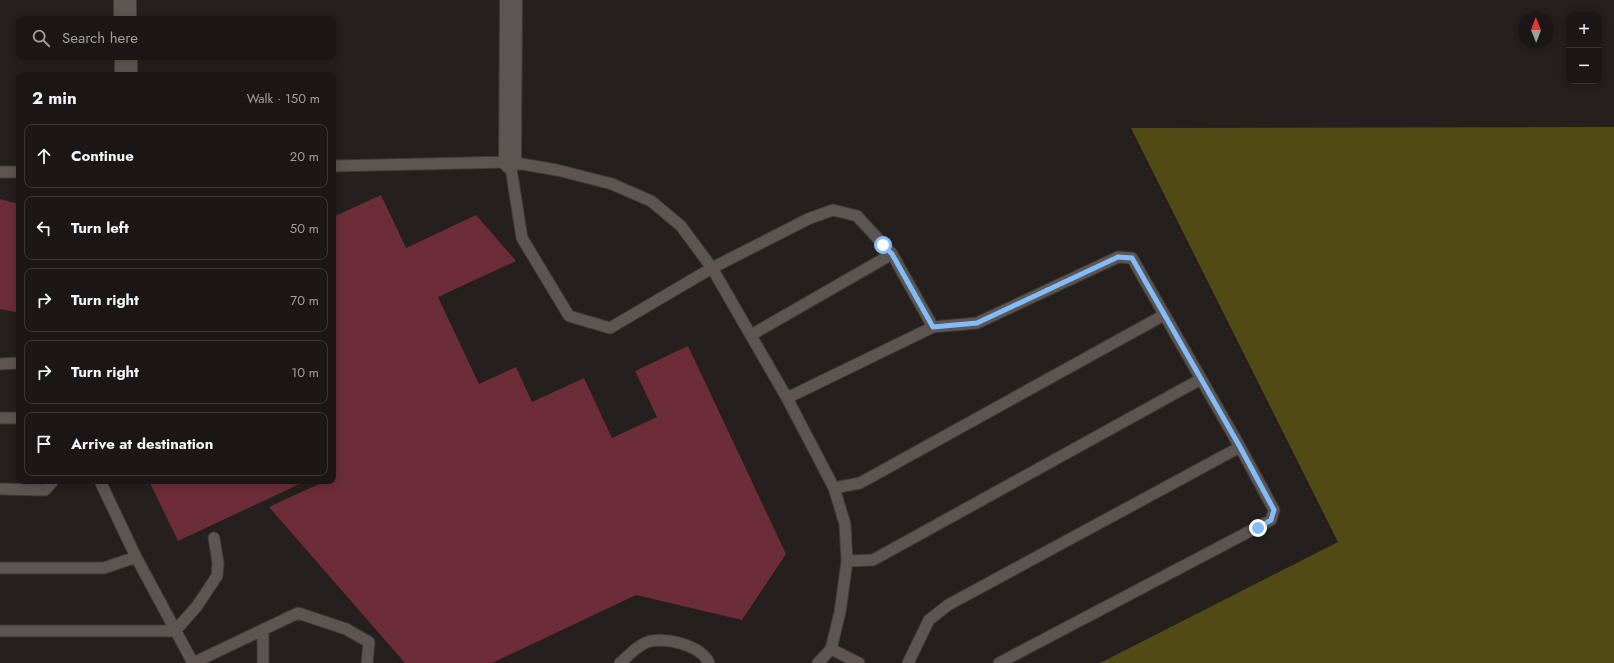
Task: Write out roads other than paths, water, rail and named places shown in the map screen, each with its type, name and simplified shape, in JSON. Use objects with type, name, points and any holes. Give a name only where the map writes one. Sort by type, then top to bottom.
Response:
[{"type":"street","points":[[125,0],[125,16]]},
{"type":"street","points":[[510,162],[512,0]]},
{"type":"street","points":[[126,60],[126,72]]},
{"type":"lane","points":[[336,166],[510,162],[557,170],[612,184],[651,200],[681,226],[712,268],[787,398],[834,488],[845,524],[847,560],[840,612],[831,649],[818,663]]},
{"type":"lane","points":[[510,162],[522,238],[569,316],[610,328],[712,268],[808,219],[833,210],[857,216],[892,254],[933,327]]},
{"type":"lane","points":[[0,172],[16,172]]},
{"type":"lane","points":[[751,335],[892,254]]},
{"type":"lane","points":[[787,398],[933,327],[977,323],[1118,257],[1132,258],[1240,447],[1274,510],[1271,520],[999,663]]},
{"type":"lane","points":[[834,488],[860,483],[1164,314]]},
{"type":"lane","points":[[0,364],[16,364]]},
{"type":"lane","points":[[847,560],[873,560],[1201,379]]},
{"type":"lane","points":[[0,418],[16,418]]},
{"type":"lane","points":[[908,663],[930,620],[948,605],[1240,447]]},
{"type":"lane","points":[[0,489],[45,490],[50,484]]},
{"type":"lane","points":[[101,484],[136,557],[193,663],[298,613],[346,629],[369,642],[367,663]]},
{"type":"lane","points":[[0,631],[175,631],[197,606],[217,576],[218,563],[214,538]]},
{"type":"lane","points":[[0,568],[104,568],[136,557]]},
{"type":"lane","points":[[263,630],[263,663]]},
{"type":"lane","points":[[620,663],[645,643],[668,640],[687,646],[706,657],[709,663]]},
{"type":"lane","points":[[831,649],[859,663]]}]
